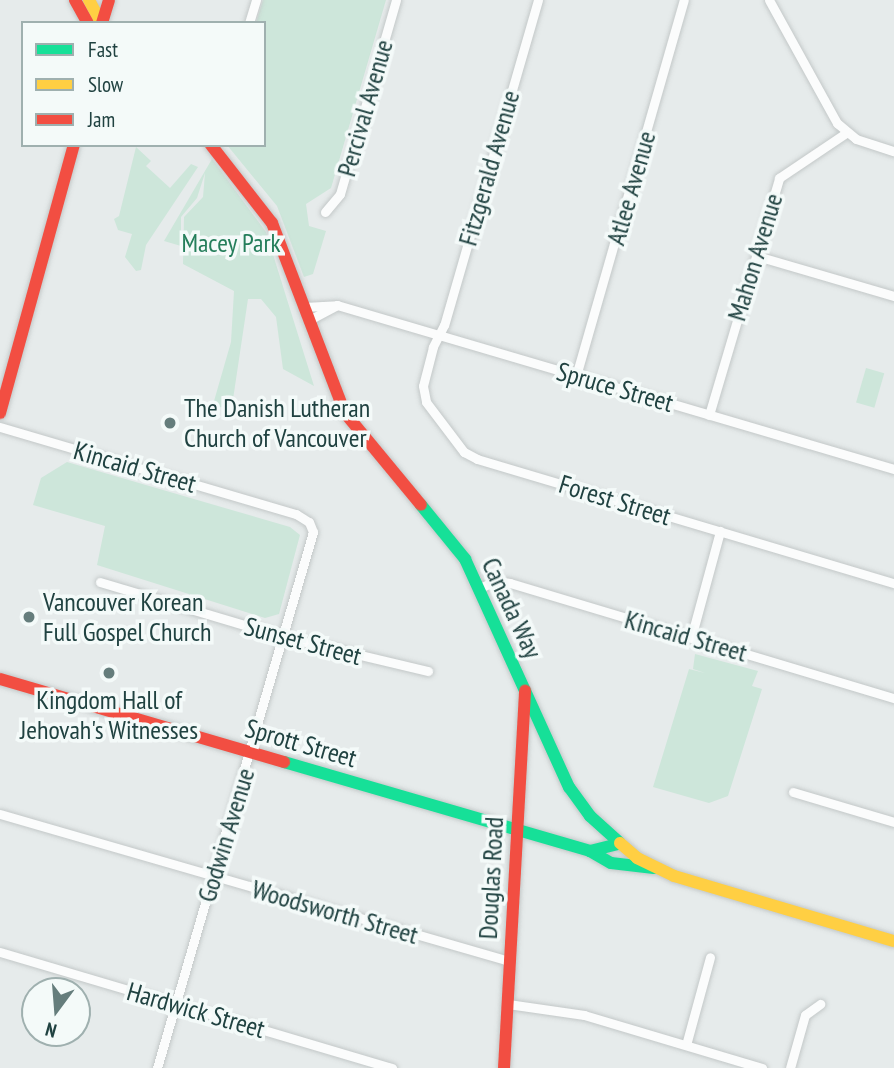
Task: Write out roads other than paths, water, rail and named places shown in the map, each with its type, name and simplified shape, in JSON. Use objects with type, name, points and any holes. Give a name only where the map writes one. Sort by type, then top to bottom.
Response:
[{"type":"main road","points":[[75,0],[87,21]]},
{"type":"main road","points":[[89,0],[100,21]]},
{"type":"main road","points":[[102,21],[109,0]]},
{"type":"main road","points":[[0,413],[73,147]]},
{"type":"main road","name":"Canada Way","points":[[213,147],[272,223],[345,413],[450,538],[479,588],[569,787],[590,816],[619,844],[657,868],[894,941]]},
{"type":"main road","name":"Sprott Street","points":[[0,678],[590,851],[611,863],[657,868]]},
{"type":"main road","name":"Douglas Road","points":[[504,1068],[526,690]]},
{"type":"main road","points":[[590,851],[619,844]]},
{"type":"street","points":[[250,21],[256,0]]},
{"type":"street","name":"Percival Avenue","points":[[325,212],[340,194],[396,0]]},
{"type":"street","name":"Fitzgerald Avenue","points":[[438,336],[538,0]]},
{"type":"street","name":"Atlee Avenue","points":[[576,376],[684,0]]},
{"type":"street","points":[[770,0],[846,133],[894,151]]},
{"type":"street","name":"Mahon Avenue","points":[[709,415],[779,178],[846,133]]},
{"type":"street","points":[[757,256],[894,296]]},
{"type":"street","name":"Spruce Street","points":[[306,314],[337,304],[894,469]]},
{"type":"street","name":"Forest Street","points":[[438,336],[423,396],[470,456],[894,583]]},
{"type":"street","name":"Kincaid Street","points":[[0,427],[296,514],[309,522]]},
{"type":"street","name":"Godwin Avenue","points":[[157,1068],[313,536],[309,522]]},
{"type":"street","points":[[691,638],[720,531]]},
{"type":"street","name":"Kincaid Street","points":[[479,588],[496,581],[510,583],[894,698]]},
{"type":"street","name":"Sunset Street","points":[[100,582],[284,637],[428,671]]},
{"type":"street","points":[[793,792],[894,822]]},
{"type":"street","name":"Woodsworth Street","points":[[0,814],[509,961]]},
{"type":"street","name":"Hardwick Street","points":[[0,952],[392,1068]]},
{"type":"street","points":[[686,1045],[710,957]]},
{"type":"street","points":[[508,1004],[584,1015],[762,1068]]},
{"type":"street","points":[[790,1068],[805,1015],[820,1004]]},
{"type":"place","name":"The Danish Lutheran Church of Vancouver","points":[[170,423]]},
{"type":"place","name":"Vancouver Korean Full Gospel Church","points":[[29,617]]},
{"type":"place","name":"Kingdom Hall of Jehovah's Witnesses","points":[[109,673]]},
{"type":"park label","name":"Macey Park","points":[[231,243]]}]
